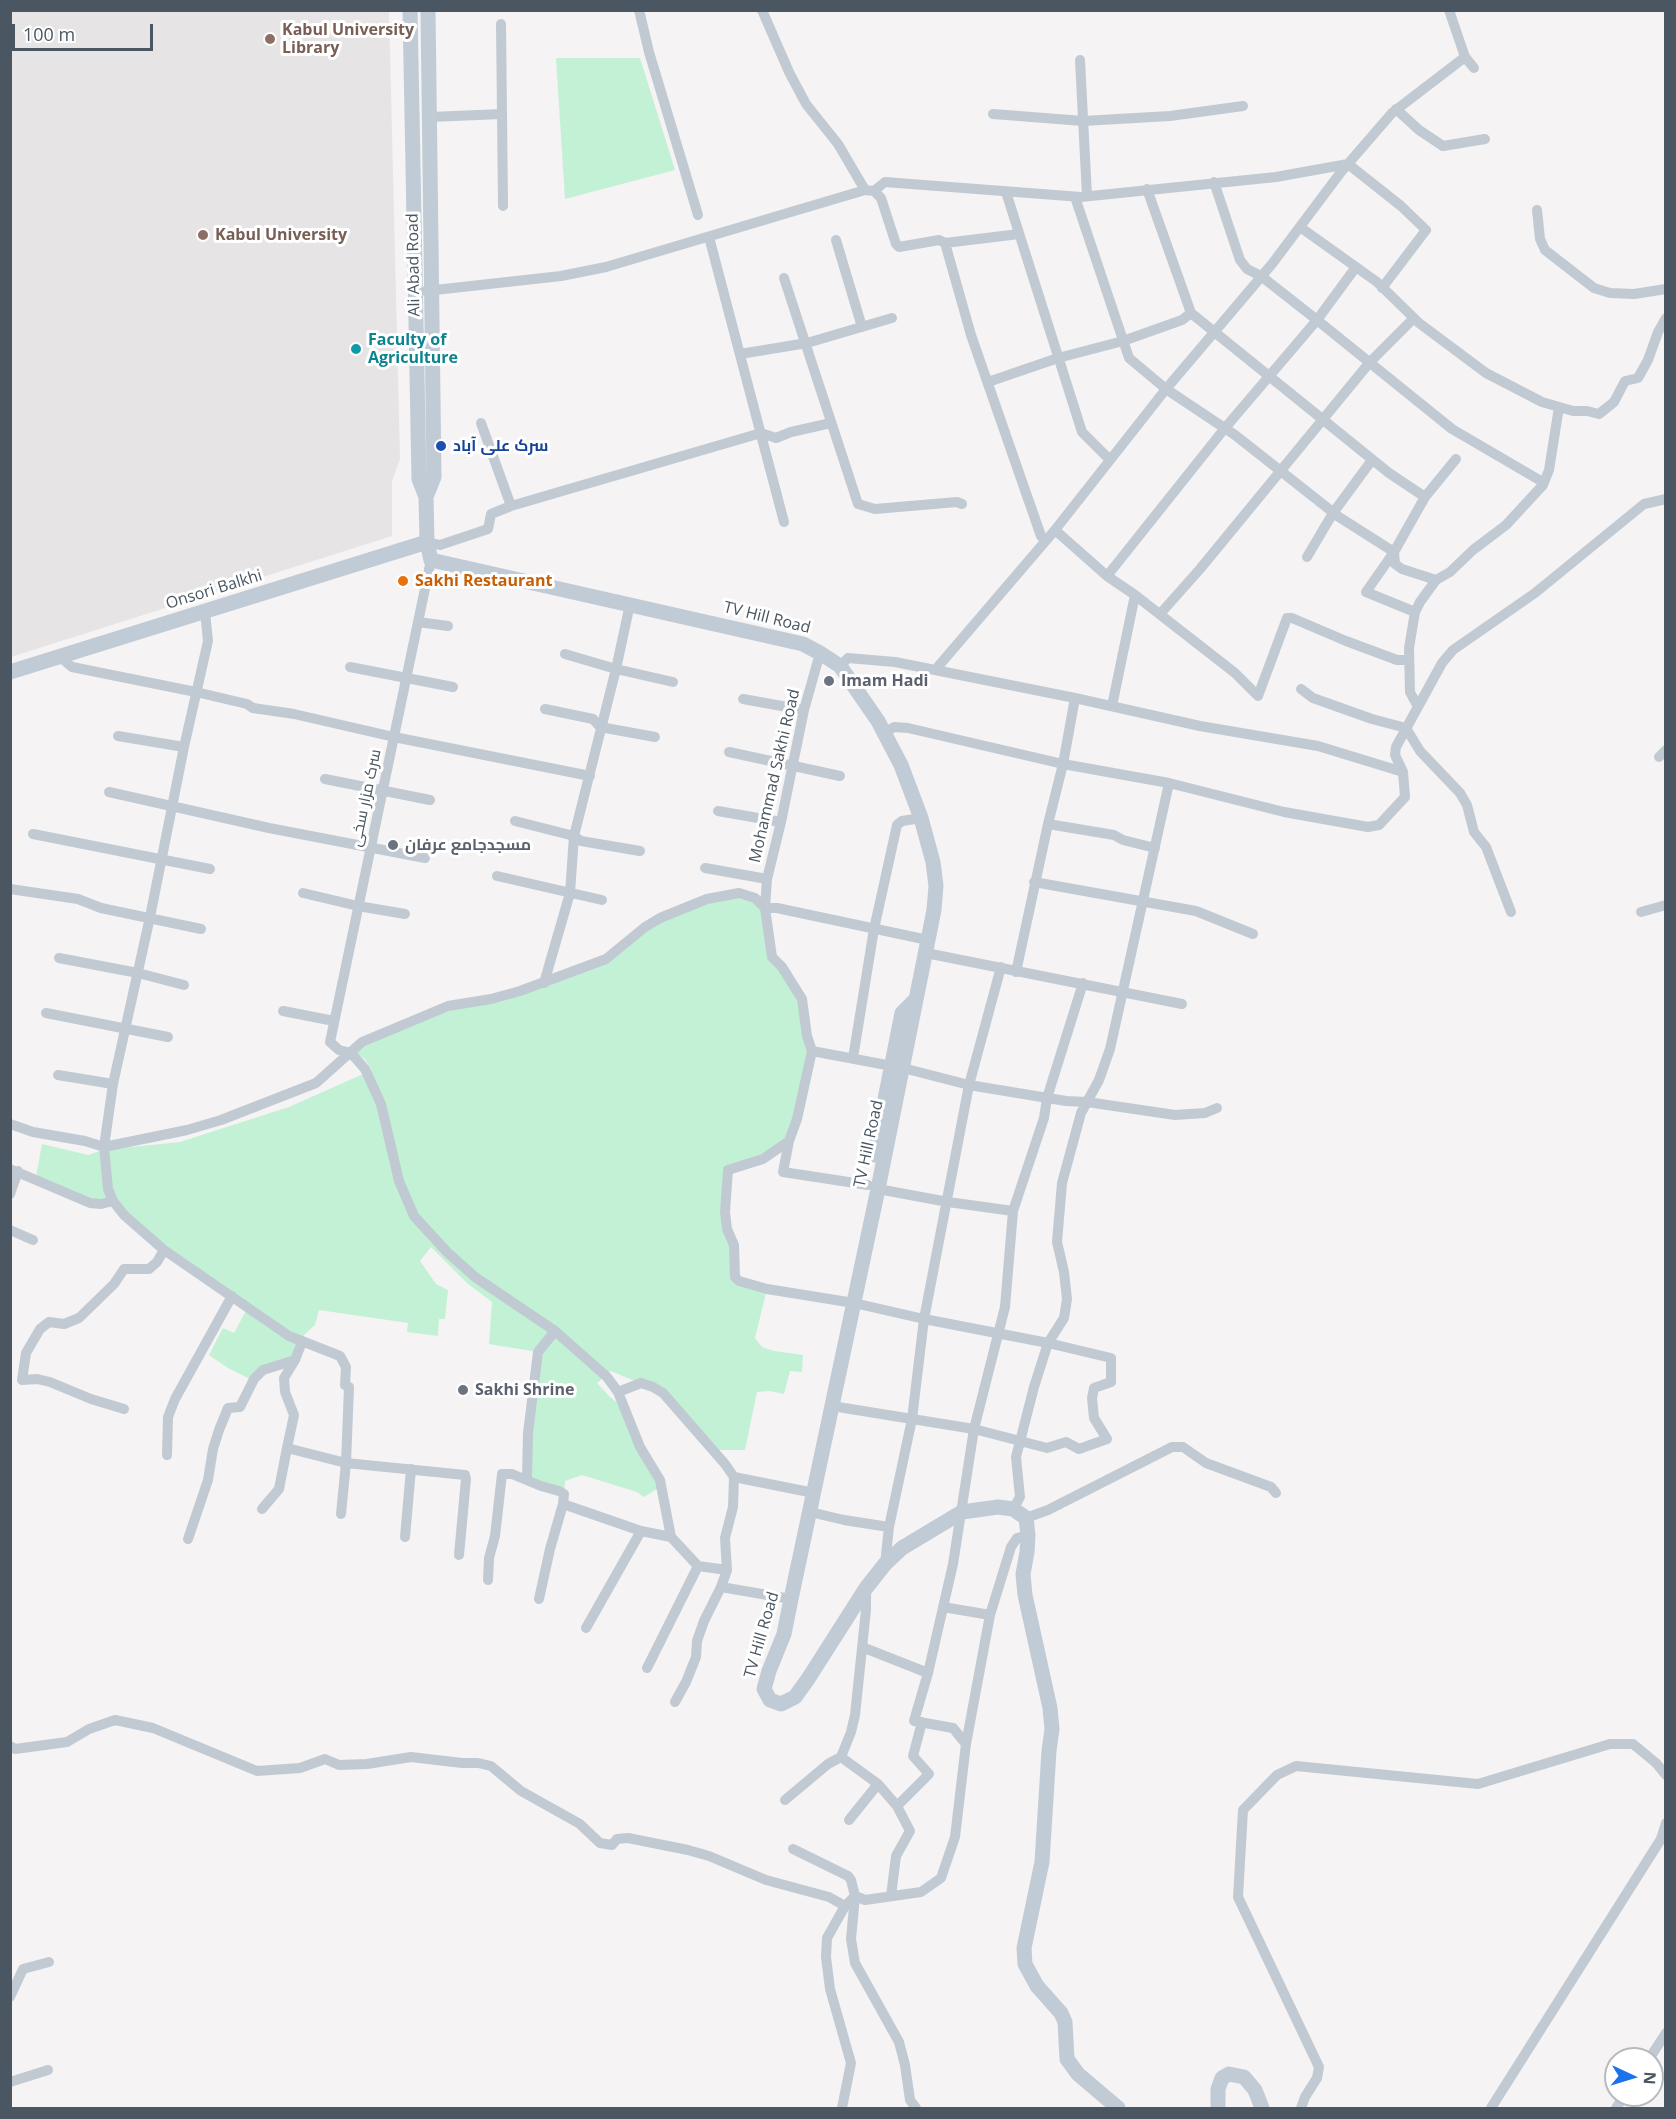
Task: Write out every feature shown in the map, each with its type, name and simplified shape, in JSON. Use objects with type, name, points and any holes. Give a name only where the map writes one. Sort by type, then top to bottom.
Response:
[{"type":"street","name":"Ali Abad Road","points":[[410,10],[419,479],[426,497]]},
{"type":"street","name":"Ali Abad Road","points":[[426,497],[434,477],[428,10]]},
{"type":"street","points":[[639,10],[649,52],[698,215]]},
{"type":"street","points":[[762,10],[789,72],[806,104],[838,144],[869,190],[881,198],[899,247],[939,240],[945,243],[1019,234]]},
{"type":"street","points":[[1449,10],[1465,57],[1474,68]]},
{"type":"street","points":[[501,24],[503,206]]},
{"type":"street","points":[[936,669],[1046,540],[1166,389],[1261,276],[1348,164],[1396,109],[1465,57]]},
{"type":"street","points":[[1080,60],[1087,196]]},
{"type":"street","points":[[993,114],[1083,122],[1170,116],[1243,106]]},
{"type":"street","points":[[1396,109],[1419,130],[1443,146],[1485,139]]},
{"type":"street","points":[[430,117],[502,114]]},
{"type":"street","points":[[415,292],[561,276],[606,267],[869,190],[885,182],[1075,197],[1276,177],[1348,164],[1401,206],[1426,230],[1382,288]]},
{"type":"street","points":[[1214,182],[1240,260],[1247,269],[1261,276],[1452,429],[1541,481],[1543,485]]},
{"type":"street","points":[[1147,189],[1191,313],[1372,460],[1425,497]]},
{"type":"street","points":[[1006,192],[1082,432],[1110,460]]},
{"type":"street","points":[[1075,197],[1129,358],[1166,389],[1225,428],[1334,513],[1394,552]]},
{"type":"street","points":[[1537,210],[1540,239],[1545,250],[1594,288],[1610,293],[1634,294],[1665,289]]},
{"type":"street","points":[[1300,227],[1356,267],[1414,318],[1486,373],[1525,394],[1559,407],[1599,414],[1614,402],[1625,381],[1638,378],[1665,318]]},
{"type":"street","points":[[709,237],[784,522]]},
{"type":"street","points":[[836,240],[861,327]]},
{"type":"street","points":[[945,243],[957,288],[988,382],[1041,536],[1046,540]]},
{"type":"street","points":[[1107,576],[1225,428],[1317,320],[1356,267]]},
{"type":"street","points":[[784,278],[858,504],[875,509],[957,502],[962,504]]},
{"type":"street","points":[[988,382],[1058,358],[1123,341],[1182,320],[1191,313]]},
{"type":"street","points":[[740,354],[807,343],[892,318]]},
{"type":"street","points":[[1160,614],[1200,569],[1370,362],[1414,318]]},
{"type":"street","points":[[1418,707],[1410,692],[1409,648],[1415,612],[1436,580],[1450,572],[1473,550],[1506,525],[1543,485],[1549,470],[1559,407]]},
{"type":"street","points":[[482,423],[511,506]]},
{"type":"street","points":[[427,542],[440,545],[488,528],[491,514],[511,506],[761,433],[776,438],[791,432],[831,423]]},
{"type":"street","points":[[1415,612],[1366,592],[1394,552],[1425,497],[1456,459]]},
{"type":"street","points":[[1307,557],[1334,513],[1372,460]]},
{"type":"street","points":[[426,497],[427,542],[431,560]]},
{"type":"street","points":[[884,733],[894,727],[908,728],[1063,764],[1169,783],[1284,812],[1368,827],[1379,825],[1405,797],[1403,771],[1395,755],[1396,747],[1442,663],[1453,650],[1535,593],[1644,504],[1665,499]]},
{"type":"street","points":[[1054,530],[1107,576],[1235,673],[1258,696],[1287,618],[1397,660],[1409,660]]},
{"type":"street","name":"Onsori Balkhi","points":[[10,672],[427,542]]},
{"type":"street","points":[[1394,552],[1395,564],[1436,580]]},
{"type":"street","name":"TV Hill Road","points":[[431,560],[803,644],[840,666],[878,721],[901,765],[921,818],[933,862],[936,886],[927,947],[916,998],[902,1013],[897,1067],[873,1187],[861,1223],[866,1246],[784,1634],[764,1689],[770,1700],[781,1704],[795,1697],[866,1588],[885,1564],[902,1548],[962,1512],[998,1507],[1019,1514]]},
{"type":"street","name":"سرک مزار سخی","points":[[351,1053],[339,1050],[330,1042],[431,560]]},
{"type":"street","points":[[1112,706],[1135,595]]},
{"type":"street","points":[[544,983],[570,893],[574,836],[630,604]]},
{"type":"street","points":[[205,612],[208,640],[183,747],[150,917],[113,1084],[104,1147],[108,1189],[113,1201],[124,1215],[164,1250],[289,1336],[340,1356],[346,1368],[345,1385],[349,1387],[341,1514]]},
{"type":"street","points":[[418,622],[448,626]]},
{"type":"street","name":"Mohammad Sakhi Road","points":[[812,1051],[802,999],[782,967],[772,957],[765,908],[767,879],[804,710],[820,653]]},
{"type":"street","points":[[565,654],[673,682]]},
{"type":"street","points":[[60,657],[72,667],[196,692],[247,704],[253,708],[294,714],[394,737],[590,776]]},
{"type":"street","points":[[840,666],[848,658],[895,662],[936,669],[1200,726],[1318,746],[1403,771]]},
{"type":"street","points":[[350,667],[453,687]]},
{"type":"street","points":[[1301,690],[1313,698],[1406,728],[1420,751],[1460,793],[1467,805],[1474,832],[1486,847],[1511,912]]},
{"type":"street","points":[[1016,972],[1047,824],[1063,764],[1075,698]]},
{"type":"street","points":[[743,699],[804,710]]},
{"type":"street","points":[[545,709],[593,719],[600,727],[655,737]]},
{"type":"street","points":[[118,736],[183,747]]},
{"type":"street","points":[[729,752],[840,776]]},
{"type":"street","points":[[325,779],[430,800]]},
{"type":"street","points":[[1118,2109],[1078,2074],[1067,2059],[1065,2022],[1061,2013],[1036,1986],[1025,1964],[1024,1948],[1042,1862],[1052,1729],[1050,1708],[1025,1595],[1023,1574],[1028,1535],[1019,1514],[1020,1497],[1016,1457],[1034,1386],[1048,1343],[1064,1318],[1067,1299],[1057,1242],[1062,1183],[1081,1113],[1099,1080],[1110,1049],[1169,783]]},
{"type":"street","points":[[109,792],[269,828],[425,858]]},
{"type":"street","points":[[718,811],[781,822]]},
{"type":"street","points":[[853,1058],[874,929],[897,825],[902,821],[921,818]]},
{"type":"street","points":[[516,821],[574,836],[581,841],[640,851]]},
{"type":"street","points":[[1047,824],[1114,835],[1122,840],[1155,848]]},
{"type":"street","points":[[33,834],[210,869]]},
{"type":"street","points":[[705,868],[767,879]]},
{"type":"street","points":[[497,876],[602,900]]},
{"type":"street","points":[[1034,882],[1196,911],[1253,934]]},
{"type":"street","points":[[10,888],[78,899],[101,908],[201,929]]},
{"type":"street","points":[[303,893],[405,914]]},
{"type":"street","points":[[10,1124],[33,1132],[85,1141],[104,1147],[187,1130],[221,1120],[316,1083],[362,1042],[448,1006],[491,999],[544,983],[606,959],[645,927],[660,918],[707,899],[739,893],[755,898],[765,908],[777,908],[874,929],[927,947],[1016,972],[1083,983],[1182,1004]]},
{"type":"street","points":[[1641,912],[1665,905]]},
{"type":"street","points":[[59,958],[138,972],[184,985]]},
{"type":"street","points":[[885,1564],[889,1527],[912,1419],[924,1319],[969,1085],[1001,967]]},
{"type":"street","points":[[966,1744],[953,1728],[914,1721],[928,1673],[953,1564],[974,1429],[1005,1307],[1013,1211],[1044,1118],[1047,1098],[1083,983]]},
{"type":"street","points":[[283,1011],[334,1021]]},
{"type":"street","points":[[46,1013],[168,1037]]},
{"type":"street","points":[[1013,1211],[948,1202],[783,1172],[812,1051],[897,1067],[969,1085],[1047,1098],[1175,1115],[1205,1113],[1217,1108]]},
{"type":"street","points":[[351,1053],[365,1069],[381,1104],[399,1182],[414,1216],[447,1252],[475,1277],[555,1331],[607,1377],[618,1392],[640,1447],[660,1480],[671,1537],[698,1566],[727,1570]]},
{"type":"street","points":[[58,1075],[113,1084]]},
{"type":"street","points":[[789,1141],[763,1159],[728,1170],[725,1212],[727,1228],[734,1245],[735,1277],[739,1281],[767,1289],[854,1303],[1111,1358],[1111,1382],[1094,1388],[1092,1398],[1094,1418],[1107,1439],[1079,1449],[1066,1442],[1047,1448],[974,1429],[832,1406]]},
{"type":"street","points":[[10,1194],[14,1170],[90,1203],[101,1204],[113,1201]]},
{"type":"street","points":[[10,1230],[33,1240]]},
{"type":"street","points":[[124,1409],[91,1399],[50,1382],[37,1379],[16,1380],[26,1353],[40,1329],[49,1322],[64,1324],[79,1318],[114,1284],[124,1269],[149,1269],[157,1262],[164,1250]]},
{"type":"street","points":[[167,1455],[168,1417],[175,1399],[232,1296]]},
{"type":"street","points":[[527,1478],[528,1433],[538,1352],[555,1331]]},
{"type":"street","points":[[262,1509],[279,1489],[294,1416],[285,1392],[284,1378],[302,1342]]},
{"type":"street","points":[[188,1539],[208,1480],[213,1449],[228,1408],[240,1407],[254,1379],[263,1370],[295,1360]]},
{"type":"street","points":[[618,1392],[641,1383],[653,1386],[663,1393],[734,1477],[733,1507],[725,1538],[727,1570],[704,1621],[697,1641],[696,1657],[675,1701]]},
{"type":"street","points":[[1019,1514],[1048,1510],[1172,1447],[1183,1447],[1206,1462],[1271,1486],[1276,1493]]},
{"type":"street","points":[[287,1448],[346,1463],[465,1475],[459,1555]]},
{"type":"street","points":[[405,1537],[411,1469]]},
{"type":"street","points":[[488,1580],[489,1558],[495,1536],[502,1474],[512,1473],[564,1494],[564,1504],[550,1549],[539,1599]]},
{"type":"street","points":[[734,1477],[814,1493]]},
{"type":"street","points":[[564,1504],[641,1531],[671,1537]]},
{"type":"street","points":[[810,1512],[889,1527]]},
{"type":"street","points":[[586,1628],[641,1531]]},
{"type":"street","points":[[855,1896],[864,1900],[921,1892],[941,1878],[955,1837],[966,1744],[990,1614],[1011,1547],[1017,1538],[1028,1535]]},
{"type":"street","points":[[647,1668],[698,1566]]},
{"type":"street","points":[[721,1587],[792,1599]]},
{"type":"street","points":[[785,1800],[841,1756],[851,1732],[855,1715],[866,1610],[866,1588]]},
{"type":"street","points":[[943,1607],[990,1614]]},
{"type":"street","points":[[862,1647],[928,1673]]},
{"type":"street","points":[[10,1746],[15,1749],[67,1742],[89,1729],[115,1720],[153,1728],[257,1771],[300,1768],[325,1759],[339,1765],[367,1764],[411,1757],[478,1763],[491,1767],[521,1791],[580,1824],[600,1843],[612,1845],[617,1839],[628,1838],[688,1850],[709,1856],[766,1880],[829,1897],[845,1906]]},
{"type":"street","points":[[897,1806],[929,1774],[913,1756],[922,1722]]},
{"type":"street","points":[[1301,2109],[1305,2097],[1317,2078],[1319,2067],[1238,1897],[1243,1810],[1277,1775],[1296,1766],[1478,1784],[1610,1744],[1633,1744],[1656,1763],[1665,1775]]},
{"type":"street","points":[[841,1756],[878,1784],[897,1806],[910,1831],[896,1856],[891,1896]]},
{"type":"street","points":[[849,1820],[878,1784]]},
{"type":"street","points":[[1491,2109],[1661,1839],[1665,1823]]},
{"type":"street","points":[[793,1849],[848,1876],[855,1896],[851,1938],[855,1963],[899,2042],[910,2100],[916,2109]]},
{"type":"street","points":[[842,2109],[851,2062],[830,1989],[826,1958],[827,1938],[845,1906],[855,1896]]},
{"type":"street","points":[[10,1997],[23,1969],[49,1962]]},
{"type":"street","points":[[1656,2047],[1665,2033]]},
{"type":"street","points":[[10,2082],[48,2070]]},
{"type":"street","points":[[1218,2109],[1218,2089],[1221,2078],[1229,2074],[1244,2077],[1255,2090],[1262,2109]]},
{"type":"shaded area","name":"Kabul University","points":[[11,10],[389,11],[400,459],[392,481],[392,536],[11,657]]},
{"type":"green space","points":[[556,58],[640,58],[675,170],[565,199]]},
{"type":"green space","points":[[739,893],[765,908],[772,957],[802,999],[812,1051],[789,1141],[729,1170],[725,1212],[735,1277],[767,1289],[755,1338],[762,1347],[803,1355],[802,1372],[790,1371],[784,1394],[769,1391],[757,1392],[745,1450],[717,1450],[670,1396],[611,1371],[597,1383],[610,1397],[628,1410],[663,1485],[644,1497],[637,1492],[582,1475],[565,1481],[564,1494],[527,1478],[538,1352],[489,1344],[492,1302],[467,1283],[431,1247],[420,1261],[436,1284],[448,1290],[445,1319],[439,1319],[438,1336],[407,1332],[408,1323],[319,1310],[315,1325],[304,1335],[293,1362],[252,1380],[209,1355],[223,1328],[234,1333],[248,1307],[126,1219],[115,1196],[96,1201],[35,1182],[42,1144],[88,1155],[103,1150],[180,1142],[289,1107],[372,1070],[364,1058],[351,1053],[448,1006],[491,999],[606,959],[660,918]]},
{"type":"place","name":"Kabul University Library","points":[[270,39]]},
{"type":"place","name":"Kabul University","points":[[203,235]]},
{"type":"place","name":"Faculty of Agriculture","points":[[356,349]]},
{"type":"place","name":"سرک علی آباد","points":[[441,446]]},
{"type":"place","name":"Sakhi Restaurant","points":[[403,581]]},
{"type":"place","name":"Imam Hadi","points":[[829,681]]},
{"type":"place","name":"مسجدجامع عرفان","points":[[393,845]]},
{"type":"place","name":"Sakhi Shrine","points":[[463,1390]]}]
